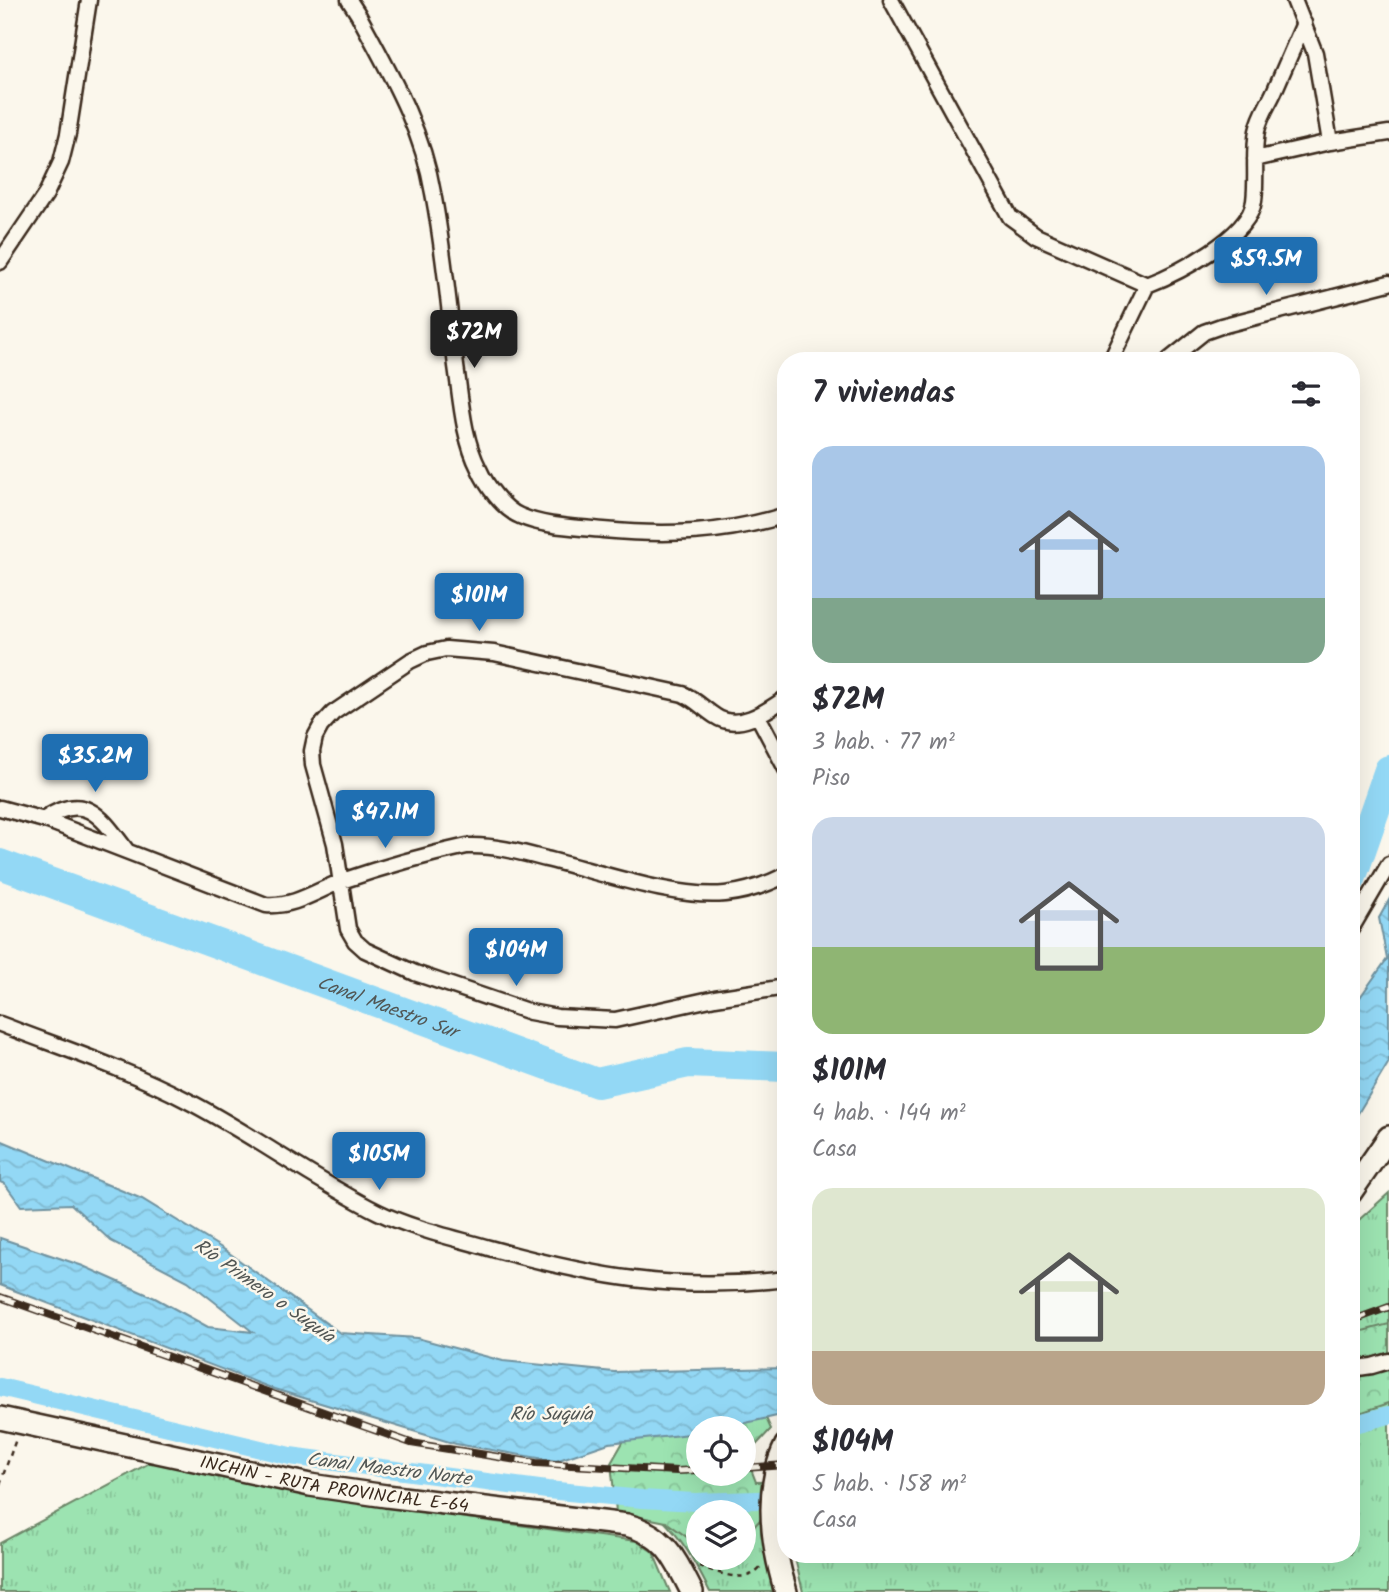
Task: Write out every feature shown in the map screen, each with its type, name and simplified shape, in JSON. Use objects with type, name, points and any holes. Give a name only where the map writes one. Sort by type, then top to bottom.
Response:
[{"type":"main road","points":[[1360,1179],[1389,1137]]},
{"type":"main road","name":"INCHÍN - RUTA PROVINCIAL E-64","points":[[0,1418],[310,1485],[617,1523],[649,1532],[672,1557]]},
{"type":"main road","points":[[777,1472],[771,1510],[777,1553]]},
{"type":"main road","points":[[672,1557],[692,1592]]},
{"type":"main road","points":[[779,1563],[786,1592]]},
{"type":"street","points":[[0,262],[46,194],[61,162],[68,134],[89,0]]},
{"type":"street","points":[[349,0],[408,108],[423,149],[433,193],[462,412],[478,467],[488,485],[518,516],[564,526],[646,534],[697,533],[760,523],[777,517]]},
{"type":"street","points":[[891,0],[1010,217],[1037,236],[1147,285]]},
{"type":"street","points":[[1294,0],[1317,64],[1330,142]]},
{"type":"street","points":[[1115,352],[1147,285],[1173,275],[1204,255],[1247,219],[1254,203],[1257,131],[1262,114],[1304,23]]},
{"type":"street","points":[[1255,159],[1330,142],[1389,133]]},
{"type":"street","points":[[1179,352],[1204,332],[1221,326],[1389,283]]},
{"type":"street","points":[[777,704],[758,716],[740,721],[726,721],[717,718],[696,700],[683,694],[494,653],[446,649],[428,653],[410,662],[333,713],[321,726],[312,751],[313,765],[330,822],[348,929],[355,941],[365,950],[415,973],[530,1012],[557,1017],[615,1020],[715,998],[777,988]]},
{"type":"street","points":[[758,716],[777,752]]},
{"type":"street","points":[[43,820],[59,809],[81,807],[94,812],[103,820],[128,852]]},
{"type":"street","points":[[0,808],[43,820],[266,905],[292,903],[341,882],[467,846],[489,845],[698,894],[744,891],[777,880]]},
{"type":"street","points":[[1360,914],[1389,864]]},
{"type":"street","points":[[0,1024],[80,1054],[187,1100],[377,1211],[415,1228],[562,1268],[602,1276],[701,1285],[777,1280]]},
{"type":"street","points":[[1360,1367],[1389,1361]]},
{"type":"path","points":[[0,1484],[22,1423]]},
{"type":"path","points":[[672,1557],[724,1574],[743,1577],[759,1571],[775,1544]]},
{"type":"green space","points":[[1389,1193],[1389,1592],[803,1592],[796,1563],[1360,1563],[1360,1219]]},
{"type":"green space","points":[[1389,1324],[1389,1403],[1360,1413],[1360,1332]]},
{"type":"green space","points":[[761,1407],[771,1429],[756,1445],[756,1416],[720,1416]]},
{"type":"green space","points":[[686,1424],[686,1486],[756,1486],[756,1482],[777,1481],[777,1501],[756,1524],[756,1500],[686,1500],[686,1536],[666,1522],[616,1512],[611,1463],[626,1437]]},
{"type":"green space","points":[[168,1453],[313,1497],[636,1541],[653,1552],[670,1592],[0,1592],[0,1543]]},
{"type":"green space","points":[[756,1507],[762,1507],[762,1533],[773,1592],[710,1592],[699,1570],[756,1570]]},
{"type":"green space","points":[[686,1510],[686,1549],[683,1544],[660,1517]]},
{"type":"water","points":[[1389,900],[1389,1062],[1360,1110],[1360,997],[1387,959],[1379,918]]},
{"type":"water","name":"Río Suquía","points":[[0,1140],[142,1199],[225,1250],[340,1333],[417,1338],[503,1361],[614,1372],[777,1368],[777,1416],[756,1421],[756,1416],[686,1416],[686,1434],[609,1443],[556,1461],[456,1444],[274,1389],[0,1285],[0,1238],[83,1266],[155,1298],[208,1327],[253,1332],[188,1281],[111,1241],[71,1204],[21,1206],[5,1184],[0,1182]]},
{"type":"waterway","name":"Canal Maestro Sur","points":[[1360,853],[1389,770]]},
{"type":"waterway","name":"Canal Maestro Sur","points":[[0,864],[597,1083],[688,1063],[777,1067]]},
{"type":"waterway","name":"Canal Maestro Norte","points":[[0,1387],[290,1456],[547,1490],[642,1499],[695,1502],[777,1499]]},
{"type":"waterway","name":"Canal Maestro Norte","points":[[1360,1423],[1389,1415]]},
{"type":"railway","points":[[0,1297],[411,1443],[536,1463],[686,1471]]},
{"type":"railway","points":[[1360,1318],[1389,1307]]},
{"type":"railway","points":[[756,1467],[777,1466]]},
{"type":"water label","name":"Río Primero o Suquía","points":[[265,1290]]}]
